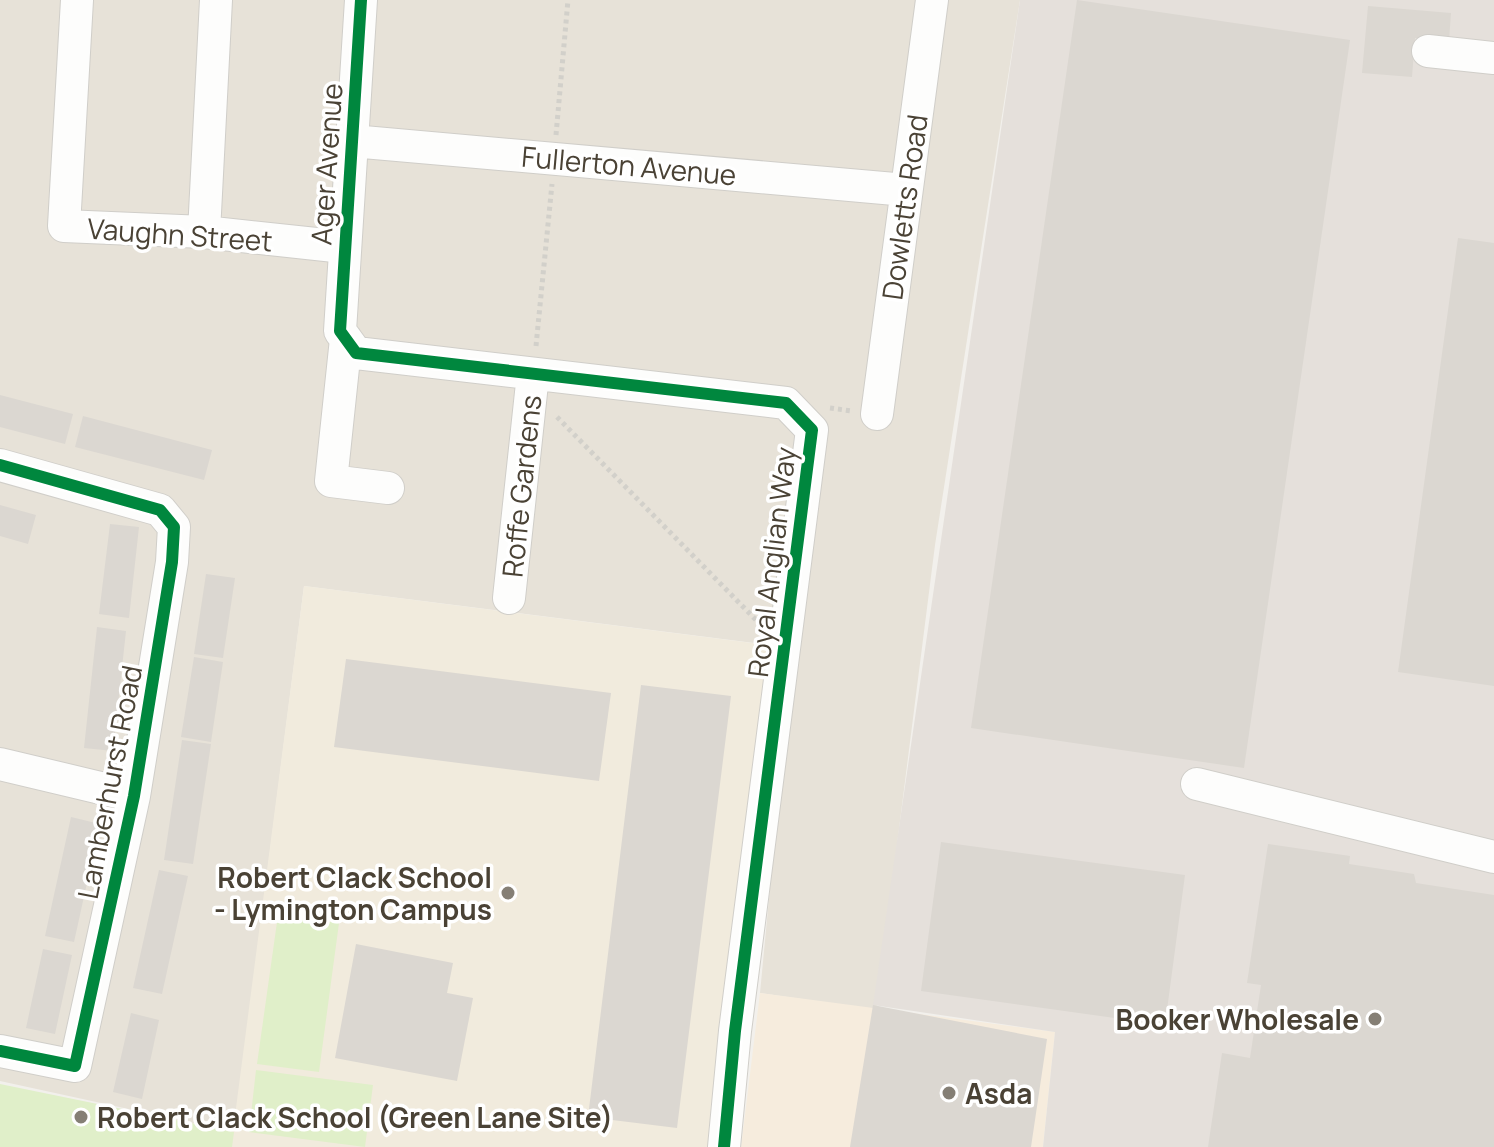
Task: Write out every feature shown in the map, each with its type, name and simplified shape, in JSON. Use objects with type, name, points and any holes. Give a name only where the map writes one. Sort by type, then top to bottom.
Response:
[{"type":"street","name":"Vaughn Street","points":[[77,0],[64,226],[204,232],[344,247]]},
{"type":"street","points":[[204,232],[216,0]]},
{"type":"street","name":"Ager Avenue","points":[[361,0],[344,247],[343,335],[331,481],[388,488]]},
{"type":"street","name":"Dowletts Road","points":[[877,414],[932,0]]},
{"type":"street","points":[[1428,51],[1494,58]]},
{"type":"street","name":"Fullerton Avenue","points":[[352,141],[906,190]]},
{"type":"street","name":"Royal Anglian Way","points":[[343,335],[356,353],[533,382],[786,403],[812,430],[735,1031],[724,1147]]},
{"type":"street","name":"Roffe Gardens","points":[[509,598],[533,382]]},
{"type":"street","name":"Lamberhurst Road","points":[[0,465],[160,510],[174,527],[172,562],[134,796],[75,1066],[0,1051]]},
{"type":"street","points":[[0,764],[134,796]]},
{"type":"street","points":[[1197,784],[1494,857]]},
{"type":"path","points":[[568,0],[533,382],[784,647]]},
{"type":"shaded area","points":[[0,0],[1020,0],[935,545],[876,1010],[760,993],[793,648],[304,586],[234,1132],[0,1081]]},
{"type":"shaded area","points":[[1020,0],[1494,0],[1494,1147],[1043,1147],[1055,1032],[873,1005]]},
{"type":"shaded area","name":"Robert Clack School - Lymington Campus","points":[[304,586],[784,647],[723,1147],[0,1147],[0,1085],[233,1131]]},
{"type":"shaded area","points":[[760,993],[1055,1032],[1043,1147],[741,1147]]},
{"type":"green space","points":[[278,915],[339,923],[319,1072],[257,1064]]},
{"type":"green space","points":[[256,1070],[373,1085],[365,1147],[249,1132]]},
{"type":"green space","name":"Robert Clack School (Green Lane Site)","points":[[0,1084],[234,1132],[232,1147],[0,1147]]},
{"type":"building","points":[[1077,0],[1350,40],[1244,768],[971,728]]},
{"type":"building","points":[[1368,6],[1451,13],[1449,41],[1415,38],[1412,77],[1362,73]]},
{"type":"building","points":[[1458,238],[1494,243],[1494,686],[1398,672]]},
{"type":"building","points":[[0,395],[73,414],[65,444],[0,427]]},
{"type":"building","points":[[83,416],[212,450],[204,480],[75,447]]},
{"type":"building","points":[[0,505],[36,515],[28,544],[0,536]]},
{"type":"building","points":[[110,524],[139,527],[129,618],[99,614]]},
{"type":"building","points":[[206,574],[235,578],[223,658],[194,654]]},
{"type":"building","points":[[97,627],[126,631],[113,751],[84,748]]},
{"type":"building","points":[[194,657],[223,662],[211,742],[181,737]]},
{"type":"building","points":[[346,659],[611,693],[599,781],[334,747]]},
{"type":"building","points":[[641,685],[731,696],[677,1128],[588,1117]]},
{"type":"building","points":[[182,740],[211,744],[193,864],[164,860]]},
{"type":"building","points":[[71,817],[100,824],[74,942],[45,936]]},
{"type":"building","points":[[941,842],[1185,875],[1165,1025],[921,991]]},
{"type":"building","name":"Booker Wholesale","points":[[1268,844],[1350,856],[1349,864],[1414,874],[1416,883],[1494,895],[1494,1147],[1208,1147],[1222,1053],[1250,1058],[1261,985],[1247,983]]},
{"type":"building","points":[[159,870],[188,876],[162,994],[133,988]]},
{"type":"building","points":[[356,944],[453,963],[447,993],[473,998],[457,1081],[335,1058]]},
{"type":"building","points":[[43,949],[72,955],[55,1034],[26,1028]]},
{"type":"building","name":"Asda","points":[[873,1005],[1047,1039],[1031,1147],[850,1147]]},
{"type":"building","points":[[131,1013],[159,1020],[142,1099],[113,1092]]},
{"type":"cycle path","points":[[361,0],[340,331],[356,353],[786,403],[812,430],[735,1031],[724,1147]]},
{"type":"cycle path","points":[[0,465],[160,510],[174,527],[172,562],[134,796],[75,1066],[0,1051]]},
{"type":"place","name":"Robert Clack School - Lymington Campus","points":[[508,893]]},
{"type":"place","name":"Booker Wholesale","points":[[1375,1019]]},
{"type":"place","name":"Asda","points":[[949,1093]]},
{"type":"place","name":"Robert Clack School (Green Lane Site)","points":[[81,1117]]}]
